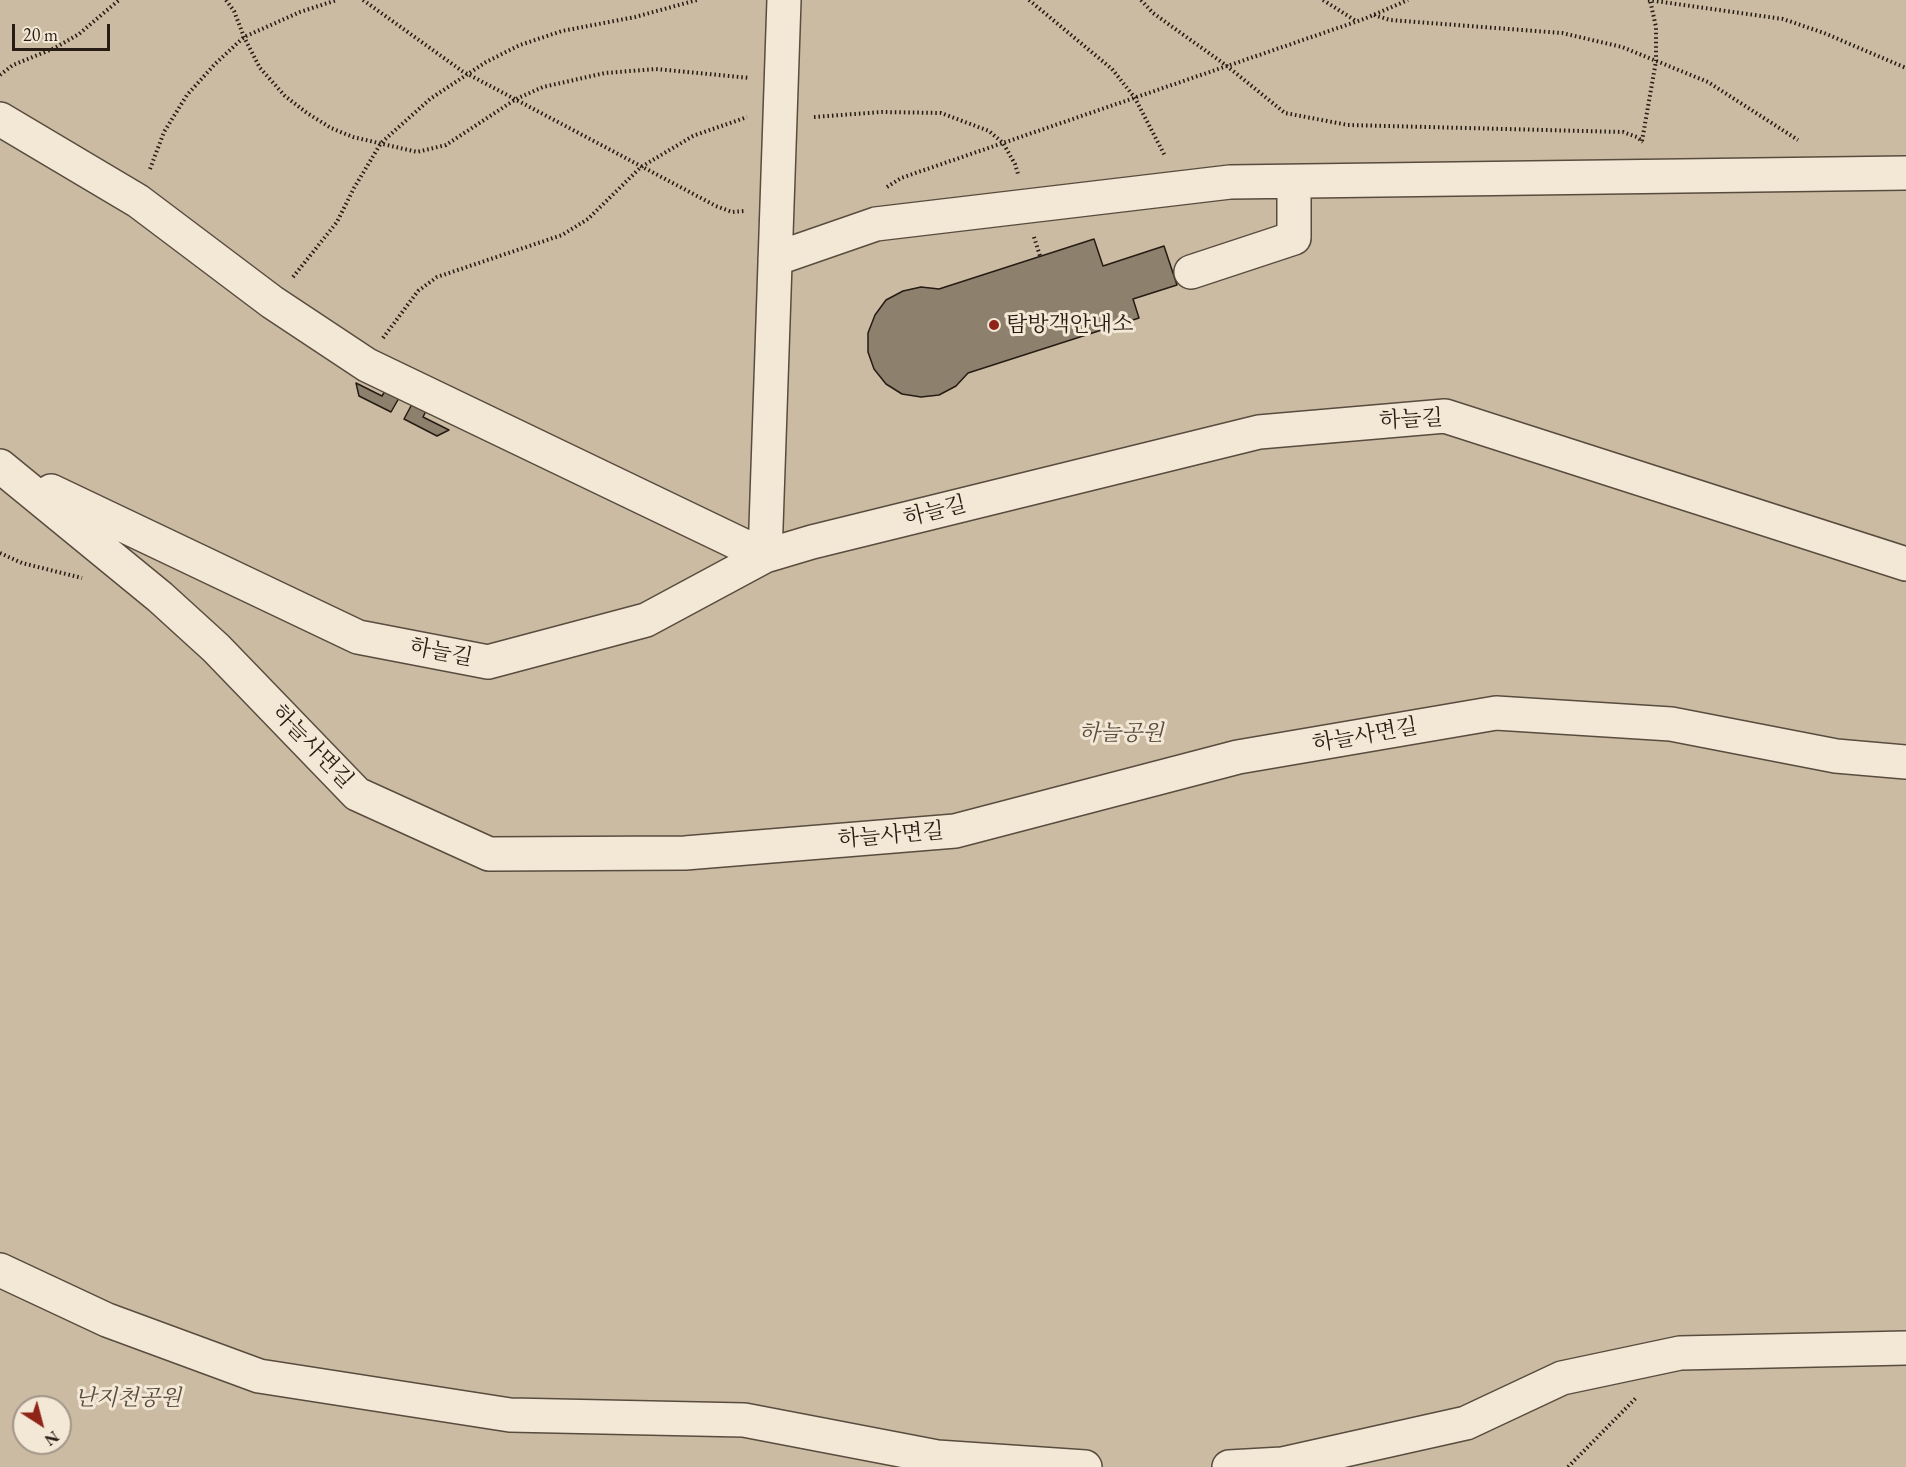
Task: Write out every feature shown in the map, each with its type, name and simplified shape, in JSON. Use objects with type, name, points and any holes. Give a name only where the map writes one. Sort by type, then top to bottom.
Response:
[{"type":"street","points":[[0,119],[138,201],[272,302],[367,364],[765,556],[784,0]]},
{"type":"street","points":[[776,259],[876,224],[1230,182],[1906,173]]},
{"type":"street","points":[[1191,272],[1294,238],[1294,182]]},
{"type":"street","name":"하늘길","points":[[0,465],[358,637],[488,662],[646,620],[765,556],[812,542],[1259,432],[1445,416],[1906,564]]},
{"type":"street","name":"하늘사면길","points":[[0,465],[160,597],[216,648],[357,794],[489,854],[685,853],[956,831],[1238,758],[1496,713],[1671,724],[1836,756],[1906,762]]},
{"type":"street","points":[[0,1270],[107,1320],[259,1376],[510,1415],[744,1420],[931,1462],[1085,1467]]},
{"type":"street","points":[[1229,1467],[1282,1464],[1466,1423],[1562,1378],[1680,1353],[1906,1348]]},
{"type":"path","points":[[0,75],[14,65],[55,48],[79,34],[119,0]]},
{"type":"path","points":[[226,0],[260,68],[285,96],[331,128],[353,137],[417,152],[446,145],[516,99],[543,87],[605,73],[656,69],[746,78],[782,74]]},
{"type":"path","points":[[231,0],[231,7]]},
{"type":"path","points":[[138,201],[164,132],[187,95],[214,64],[244,37],[300,12],[337,0]]},
{"type":"path","points":[[363,0],[468,74],[716,206],[732,212],[777,211]]},
{"type":"path","points":[[272,302],[337,222],[381,143],[430,99],[486,62],[520,45],[562,31],[635,17],[697,0]]},
{"type":"path","points":[[1029,0],[1112,69],[1135,98],[1162,147],[1176,188]]},
{"type":"path","points":[[1141,0],[1154,13],[1227,66],[1285,113],[1312,120],[1348,125],[1623,132],[1637,137],[1647,147],[1651,158],[1652,177]]},
{"type":"path","points":[[1323,0],[1357,22]]},
{"type":"path","points":[[876,224],[875,211],[879,199],[887,188],[901,178],[1357,22],[1408,0]]},
{"type":"path","points":[[1642,142],[1656,61],[1656,27],[1649,0],[1783,19],[1824,33],[1906,68]]},
{"type":"path","points":[[1374,15],[1390,20],[1562,33],[1622,47],[1708,82],[1812,148],[1821,158],[1826,174]]},
{"type":"path","points":[[367,364],[379,343],[418,291],[437,277],[562,235],[588,219],[641,167],[693,136],[759,114],[818,117],[882,112],[941,113],[989,131],[1003,143],[1015,164],[1023,206]]},
{"type":"path","points":[[1568,1467],[1640,1394]]},
{"type":"green space","name":"하늘공원","points":[[0,0],[1906,0],[1906,1467],[0,1467]]},
{"type":"building","name":"탐방객안내소","points":[[1094,239],[1103,266],[1164,246],[1177,285],[1133,299],[1139,318],[968,373],[956,386],[939,395],[921,397],[902,394],[886,384],[874,369],[868,352],[868,333],[875,315],[886,300],[903,291],[921,287],[939,289]]},
{"type":"building","points":[[356,383],[382,396],[385,391],[399,398],[391,412],[359,396]]},
{"type":"building","points":[[412,404],[426,411],[423,417],[449,430],[437,436],[404,419]]},
{"type":"place","name":"탐방객안내소","points":[[994,325]]},
{"type":"park label","name":"난지천공원","points":[[128,1399]]}]
